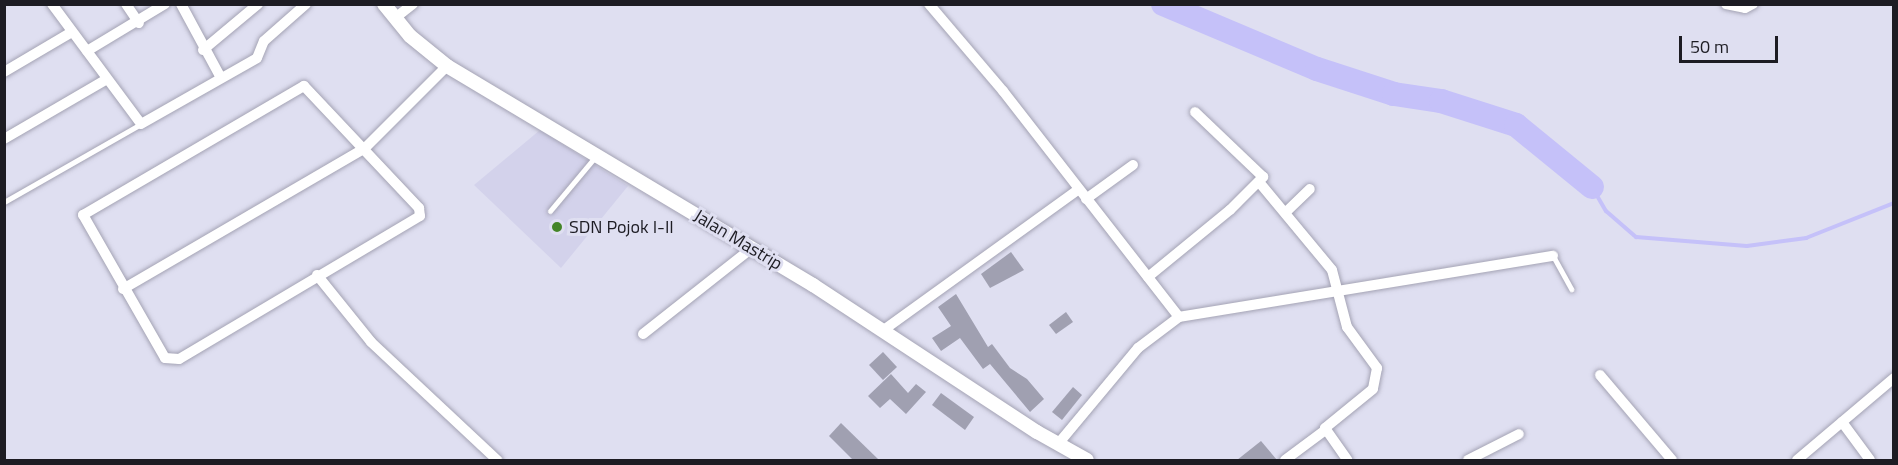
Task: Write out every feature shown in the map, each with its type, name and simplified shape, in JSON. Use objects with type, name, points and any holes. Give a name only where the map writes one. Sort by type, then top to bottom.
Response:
[{"type":"street","points":[[52,4],[141,124],[220,76],[257,58],[264,41],[306,4]]},
{"type":"street","points":[[126,4],[139,23]]},
{"type":"street","points":[[87,51],[139,23],[165,4]]},
{"type":"street","points":[[180,4],[203,50],[220,76]]},
{"type":"street","points":[[203,50],[258,4]]},
{"type":"street","name":"Jalan Mastrip","points":[[384,4],[395,18],[447,66],[595,157],[752,248],[885,329],[1064,452],[1087,460]]},
{"type":"street","points":[[395,18],[413,4]]},
{"type":"street","points":[[929,4],[1003,92],[1179,317]]},
{"type":"street","points":[[1726,4],[1745,8],[1753,4]]},
{"type":"street","points":[[4,72],[72,32]]},
{"type":"street","points":[[123,289],[365,148],[447,66]]},
{"type":"street","points":[[4,139],[107,79]]},
{"type":"street","points":[[301,86],[308,88],[365,148],[419,208],[420,216],[317,275],[179,359],[171,360],[160,352],[83,220],[87,210],[301,86]]},
{"type":"street","points":[[1148,277],[1258,182],[1262,172],[1195,112]]},
{"type":"street","points":[[885,329],[1082,194],[1133,165]]},
{"type":"street","points":[[1258,182],[1286,212],[1327,263],[1347,327],[1377,368],[1378,380],[1374,389],[1328,423],[1324,431],[1285,460]]},
{"type":"street","points":[[1286,212],[1310,189]]},
{"type":"street","points":[[644,334],[752,248]]},
{"type":"street","points":[[1064,452],[1138,348],[1179,317],[1338,296],[1554,258]]},
{"type":"street","points":[[317,275],[371,342],[497,460]]},
{"type":"street","points":[[1600,375],[1672,460]]},
{"type":"street","points":[[1797,460],[1893,378]]},
{"type":"street","points":[[1842,422],[1870,460]]},
{"type":"street","points":[[1324,431],[1347,460]]},
{"type":"street","points":[[1468,460],[1519,434]]},
{"type":"lane","points":[[4,202],[141,124]]},
{"type":"lane","points":[[550,211],[595,157]]},
{"type":"lane","points":[[1554,258],[1561,267],[1571,289]]},
{"type":"shaded area","name":"SDN Pojok I-II","points":[[540,130],[628,186],[561,268],[474,185]]},
{"type":"building","points":[[1011,252],[1024,270],[990,288],[981,274]]},
{"type":"building","points":[[956,294],[988,347],[992,344],[1010,368],[1027,379],[1044,399],[1030,412],[990,364],[983,369],[960,338],[941,351],[932,338],[951,326],[938,307]]},
{"type":"building","points":[[1066,312],[1073,322],[1056,334],[1049,325]]},
{"type":"building","points":[[883,352],[897,367],[883,380],[869,365]]},
{"type":"building","points":[[891,374],[908,393],[916,384],[926,392],[906,414],[890,399],[880,408],[868,396]]},
{"type":"building","points":[[1073,387],[1082,395],[1062,420],[1052,412]]},
{"type":"building","points":[[941,393],[974,417],[965,430],[932,405]]},
{"type":"building","points":[[841,423],[879,460],[853,460],[829,436]]},
{"type":"building","points":[[1261,441],[1277,460],[1237,460]]},
{"type":"waterway","points":[[1163,4],[1317,69],[1394,94],[1441,101],[1516,125],[1592,187]]},
{"type":"waterway","points":[[1592,187],[1606,211],[1636,237],[1747,246],[1806,238],[1894,203]]},
{"type":"place","name":"SDN Pojok I-II","points":[[557,227]]}]
